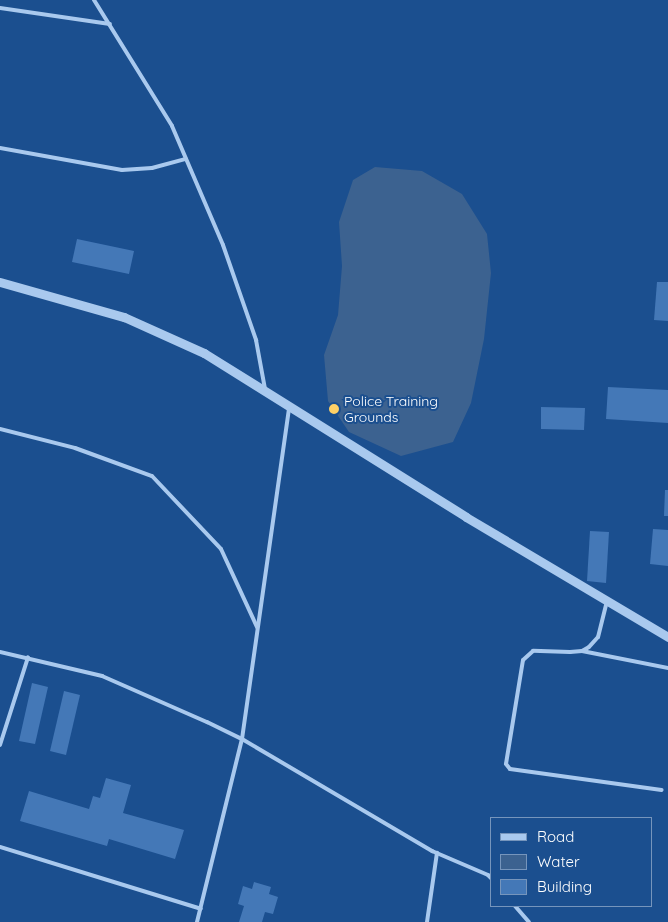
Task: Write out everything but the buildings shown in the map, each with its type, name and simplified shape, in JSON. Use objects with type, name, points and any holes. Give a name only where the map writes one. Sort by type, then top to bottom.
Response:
[{"type":"street","points":[[0,282],[23,287],[134,321],[204,353],[345,442],[668,637]]},
{"type":"lane","points":[[94,0],[172,126],[223,245],[256,340],[265,390]]},
{"type":"lane","points":[[0,8],[110,24]]},
{"type":"lane","points":[[0,148],[122,170],[152,168],[186,159]]},
{"type":"lane","points":[[197,922],[242,739],[289,405]]},
{"type":"lane","points":[[0,429],[75,448],[152,476],[221,549],[257,628]]},
{"type":"lane","points":[[582,651],[598,637],[607,601]]},
{"type":"lane","points":[[662,790],[507,767],[506,756],[523,660],[533,651],[582,651],[668,668]]},
{"type":"lane","points":[[0,652],[28,657],[102,676],[242,739],[437,853],[490,877]]},
{"type":"lane","points":[[0,745],[28,657]]},
{"type":"lane","points":[[0,847],[201,909]]},
{"type":"lane","points":[[427,922],[437,853]]},
{"type":"lane","points":[[516,907],[529,922]]},
{"type":"water","points":[[375,167],[422,171],[462,194],[487,234],[491,273],[484,339],[471,403],[453,442],[401,456],[349,432],[328,401],[324,355],[338,315],[342,266],[339,222],[353,180]]},
{"type":"place","name":"Police Training Grounds","points":[[334,409]]}]
